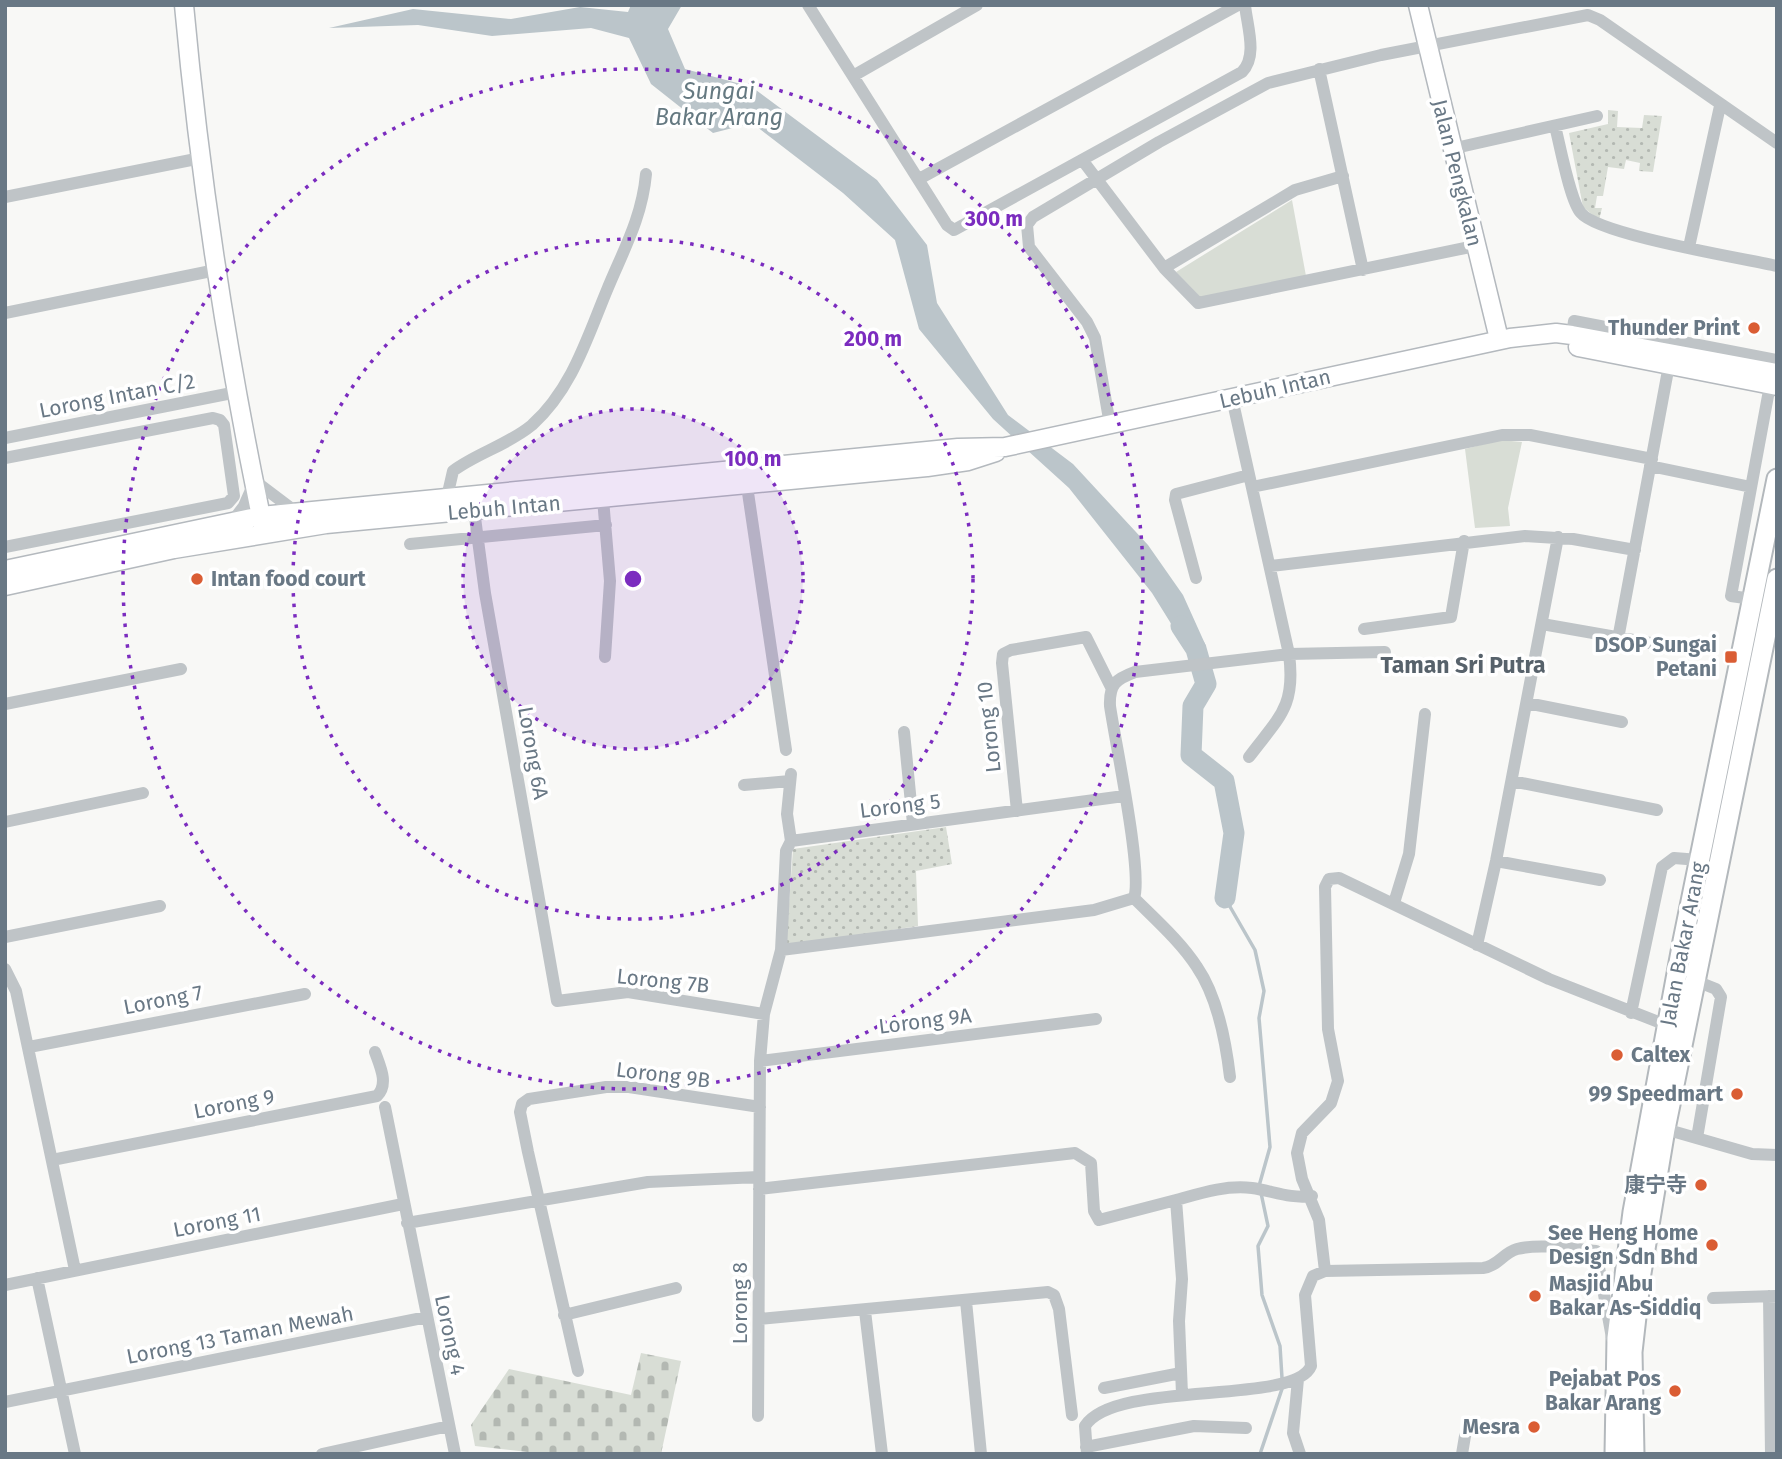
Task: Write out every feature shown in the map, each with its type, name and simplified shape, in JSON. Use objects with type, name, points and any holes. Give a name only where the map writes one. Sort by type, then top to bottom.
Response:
[{"type":"main road","points":[[184,5],[216,270],[263,524]]},
{"type":"main road","name":"Jalan Pengkalan","points":[[1418,5],[1499,339]]},
{"type":"main road","name":"Lebuh Intan","points":[[5,570],[232,522],[263,524],[474,510],[747,486],[968,461],[1010,446],[1499,339],[1556,333],[1721,356],[1775,372]]},
{"type":"main road","name":"Lebuh Intan","points":[[1545,336],[1570,346],[1670,365],[1775,372]]},
{"type":"main road","name":"Lebuh Intan","points":[[5,586],[174,549],[296,512],[958,448],[1010,446]]},
{"type":"main road","name":"Jalan Bakar Arang","points":[[1634,1454],[1632,1352],[1637,1299],[1665,1129],[1730,815],[1767,602],[1777,479]]},
{"type":"main road","points":[[143,539],[151,548],[174,549]]},
{"type":"main road","name":"Jalan Bakar Arang","points":[[1615,1454],[1616,1356],[1621,1286],[1667,1026],[1710,811],[1767,602],[1777,579]]},
{"type":"main road","points":[[1710,811],[1730,815]]},
{"type":"street","points":[[808,5],[947,225],[954,230],[1242,72],[1250,64],[1251,55],[1245,5]]},
{"type":"street","points":[[853,76],[977,5]]},
{"type":"street","points":[[919,179],[1238,5]]},
{"type":"street","points":[[1110,425],[1091,329],[1029,247],[1026,237],[1033,217],[1094,179],[1268,83],[1577,10],[1600,20],[1720,106],[1777,143]]},
{"type":"street","points":[[1319,69],[1363,270]]},
{"type":"street","points":[[1689,247],[1720,106]]},
{"type":"street","points":[[1451,149],[1597,116]]},
{"type":"street","points":[[1555,126],[1581,213],[1599,225],[1777,265]]},
{"type":"street","points":[[5,197],[201,158]]},
{"type":"street","points":[[1083,161],[1094,179],[1192,301],[1205,304],[1475,246]]},
{"type":"street","points":[[447,497],[453,471],[519,435],[534,423],[567,381],[584,352],[605,294],[635,228],[643,200],[646,174]]},
{"type":"street","points":[[1164,268],[1294,190],[1343,176]]},
{"type":"street","points":[[5,313],[216,270]]},
{"type":"street","points":[[1618,639],[1670,365]]},
{"type":"street","points":[[1767,602],[1731,596],[1775,372]]},
{"type":"street","name":"Lorong Intan C/2","points":[[5,438],[237,392]]},
{"type":"street","points":[[1232,398],[1271,566],[1292,682],[1286,708],[1249,757]]},
{"type":"street","points":[[119,415],[123,434]]},
{"type":"street","points":[[5,458],[213,418],[224,425],[233,500],[5,547]]},
{"type":"street","points":[[1196,578],[1175,500],[1176,494],[1502,435],[1530,435],[1751,487]]},
{"type":"street","points":[[232,522],[244,506],[254,481],[296,512]]},
{"type":"street","points":[[747,486],[786,750]]},
{"type":"street","points":[[603,499],[610,582],[606,657]]},
{"type":"street","name":"Lorong 6A","points":[[474,510],[476,537],[557,1001]]},
{"type":"street","points":[[139,520],[143,539]]},
{"type":"street","points":[[410,544],[606,525]]},
{"type":"street","points":[[1271,566],[1464,541],[1558,537],[1635,550]]},
{"type":"street","points":[[1476,945],[1496,861],[1558,537]]},
{"type":"street","points":[[1364,629],[1451,617],[1464,541]]},
{"type":"street","points":[[1542,624],[1656,644]]},
{"type":"street","name":"Lorong 10","points":[[1017,811],[1003,654],[1011,650],[1086,637],[1111,687]]},
{"type":"street","points":[[1134,898],[1137,890],[1135,862],[1110,706],[1111,687],[1117,679],[1135,673],[1218,661],[1289,654],[1385,652]]},
{"type":"street","points":[[5,704],[181,669]]},
{"type":"street","points":[[1527,703],[1622,722]]},
{"type":"street","points":[[1394,903],[1409,854],[1425,714]]},
{"type":"street","points":[[904,732],[913,824]]},
{"type":"street","points":[[744,785],[790,778],[787,814],[791,841],[786,851],[781,950],[1094,910],[1134,898]]},
{"type":"street","points":[[1512,781],[1657,810]]},
{"type":"street","points":[[5,822],[143,793]]},
{"type":"street","name":"Lorong 5","points":[[791,841],[1124,796]]},
{"type":"street","points":[[1631,1013],[1662,867],[1674,858],[1699,860]]},
{"type":"street","points":[[1496,861],[1600,880]]},
{"type":"street","points":[[1325,1270],[1319,1220],[1298,1169],[1302,1133],[1331,1103],[1338,1081],[1328,1029],[1326,882],[1339,878],[1476,945],[1667,1026]]},
{"type":"street","points":[[1134,898],[1192,960],[1203,977],[1224,1036],[1230,1077]]},
{"type":"street","points":[[5,937],[160,906]]},
{"type":"street","name":"Lorong 8","points":[[758,1416],[760,1061],[764,1014],[781,950]]},
{"type":"street","points":[[5,969],[16,990],[75,1270]]},
{"type":"street","points":[[1696,981],[1716,989],[1721,997],[1697,1138]]},
{"type":"street","name":"Lorong 7B","points":[[557,1001],[628,992],[764,1014]]},
{"type":"street","name":"Lorong 7","points":[[29,1046],[305,994]]},
{"type":"street","name":"Lorong 9A","points":[[760,1061],[1096,1019]]},
{"type":"street","name":"Lorong 9","points":[[52,1160],[377,1096],[383,1090],[383,1078],[375,1052]]},
{"type":"street","name":"Lorong 9B","points":[[539,1203],[520,1112],[522,1104],[529,1099],[606,1087],[629,1087],[760,1107]]},
{"type":"street","name":"Lorong 4","points":[[385,1107],[455,1454]]},
{"type":"street","points":[[1665,1129],[1752,1154],[1777,1156]]},
{"type":"street","points":[[407,1223],[539,1203],[648,1182],[759,1183],[1075,1153],[1091,1163],[1094,1212],[1099,1220],[1210,1190],[1258,1189],[1282,1196],[1311,1196]]},
{"type":"street","points":[[1176,1200],[1182,1279],[1182,1394]]},
{"type":"street","points":[[539,1203],[578,1371]]},
{"type":"street","name":"Lorong 11","points":[[5,1285],[404,1204]]},
{"type":"street","points":[[1246,1428],[1194,1426],[1086,1450],[1085,1426],[1098,1412],[1182,1394],[1256,1389],[1294,1380],[1311,1366],[1305,1295],[1307,1284],[1313,1276],[1325,1270],[1483,1268],[1496,1264],[1515,1249],[1561,1248],[1596,1251],[1616,1356]]},
{"type":"street","points":[[37,1278],[75,1454]]},
{"type":"street","points":[[564,1315],[676,1288]]},
{"type":"street","points":[[759,1319],[865,1311],[1040,1292],[1054,1296],[1059,1310],[1072,1415]]},
{"type":"street","points":[[1713,1298],[1773,1296],[1771,1454]]},
{"type":"street","points":[[966,1301],[981,1454]]},
{"type":"street","points":[[865,1311],[882,1454]]},
{"type":"street","name":"Lorong 13 Taman Mewah","points":[[5,1402],[426,1317]]},
{"type":"street","points":[[1104,1388],[1181,1373]]},
{"type":"street","points":[[1294,1380],[1293,1433],[1300,1454]]},
{"type":"street","points":[[322,1454],[449,1426]]},
{"type":"street","points":[[1462,1454],[1465,1436]]},
{"type":"green space","points":[[1608,110],[1618,111],[1617,127],[1642,128],[1644,115],[1662,116],[1653,172],[1639,171],[1640,163],[1626,160],[1624,169],[1608,167],[1603,196],[1597,196],[1595,208],[1602,208],[1599,220],[1583,207],[1569,133],[1608,124]]},
{"type":"green space","points":[[1292,200],[1306,276],[1201,298],[1176,272]]},
{"type":"green space","points":[[1500,440],[1522,442],[1508,508],[1510,526],[1475,528],[1465,449]]},
{"type":"green space","points":[[946,827],[952,864],[916,871],[918,926],[786,946],[793,849]]},
{"type":"green space","points":[[641,1353],[681,1361],[661,1454],[545,1454],[475,1446],[471,1425],[509,1369],[631,1395]]},
{"type":"water","name":"Sungai Bakar Arang","points":[[631,5],[682,5],[668,29],[685,69],[752,87],[877,180],[927,245],[937,303],[1008,415],[1073,464],[1148,545],[1183,595],[1206,646],[1188,651],[1152,593],[1069,488],[993,419],[919,329],[895,240],[843,193],[752,123],[713,133],[651,84],[629,38],[591,28],[492,36],[418,25],[329,28],[413,9],[511,19],[580,7],[628,12]]},
{"type":"waterway","name":"Sungai Bakar Arang","points":[[1181,626],[1196,649],[1206,684],[1193,706],[1191,755],[1224,781],[1234,833],[1225,898]]},
{"type":"waterway","name":"Sungai Bakar Arang","points":[[1225,898],[1255,950],[1264,991],[1259,1018],[1270,1147],[1259,1186]]},
{"type":"waterway","name":"Sungai Bakar Arang","points":[[1261,1193],[1268,1226],[1258,1246],[1262,1295],[1280,1346],[1282,1378]]},
{"type":"waterway","name":"Sungai Bakar Arang","points":[[1260,1454],[1283,1386]]},
{"type":"place","name":"Thunder Print","points":[[1754,328]]},
{"type":"place","name":"Intan food court","points":[[197,579]]},
{"type":"place","name":"DSOP Sungai Petani","points":[[1731,657]]},
{"type":"place","name":"Caltex","points":[[1617,1055]]},
{"type":"place","name":"99 Speedmart","points":[[1737,1094]]},
{"type":"place","name":"康宁寺","points":[[1701,1185]]},
{"type":"place","name":"See Heng Home Design Sdn Bhd","points":[[1712,1245]]},
{"type":"place","name":"Masjid Abu Bakar As-Siddiq","points":[[1535,1296]]},
{"type":"place","name":"Pejabat Pos Bakar Arang","points":[[1675,1391]]},
{"type":"place","name":"Mesra","points":[[1534,1427]]},
{"type":"district","name":"Taman Sri Putra","points":[[1463,665]]}]
